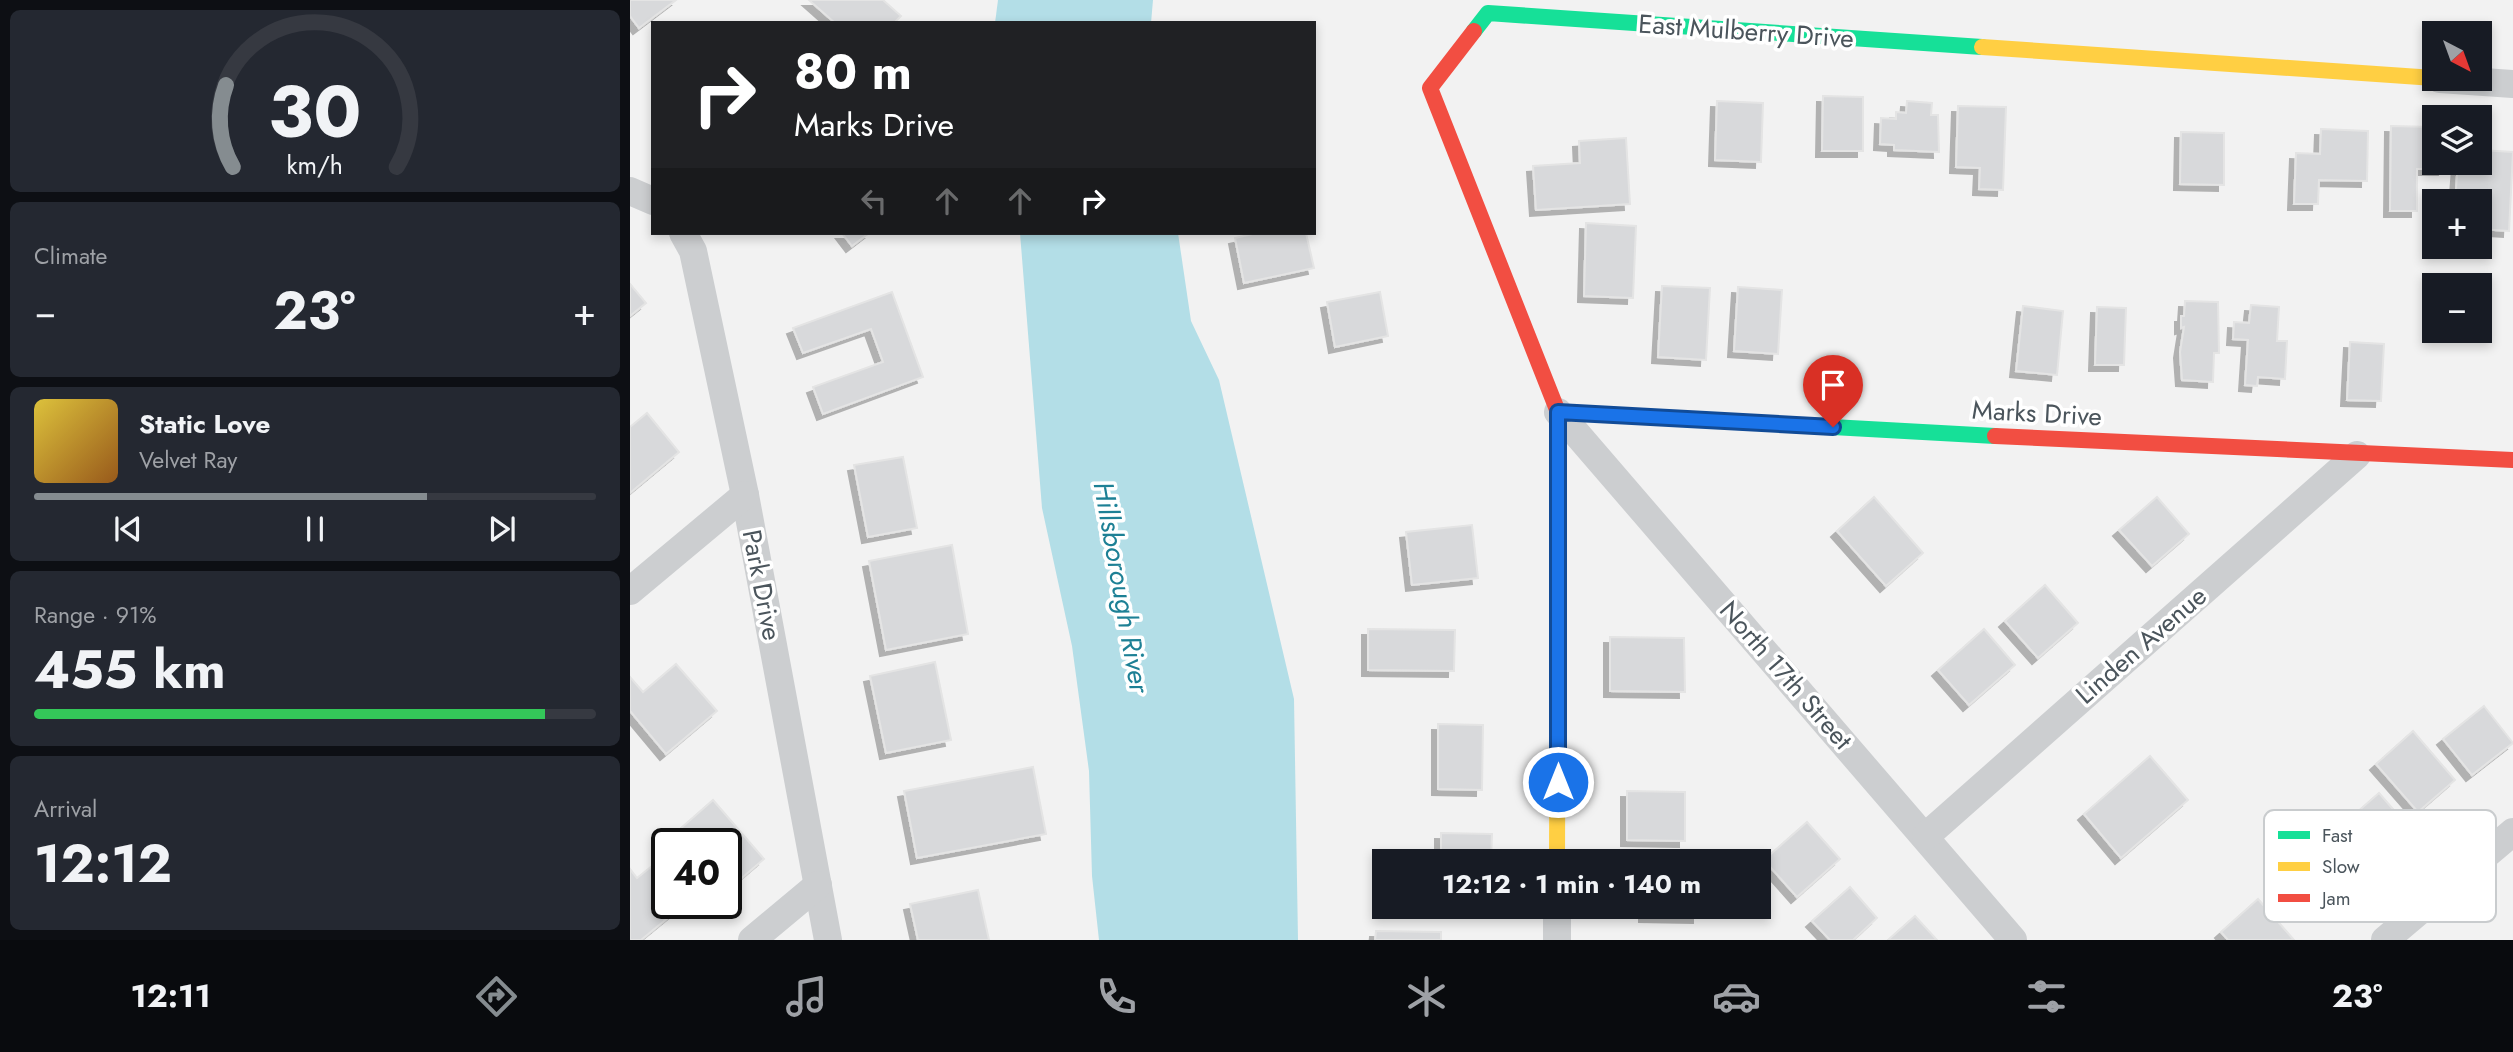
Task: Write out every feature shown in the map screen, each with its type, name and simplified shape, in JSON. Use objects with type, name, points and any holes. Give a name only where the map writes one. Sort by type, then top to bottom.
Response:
[{"type":"street","name":"East Mulberry Drive","points":[[1558,849],[1558,412],[1430,88],[1488,13],[2422,77]]},
{"type":"street","points":[[2492,83],[2513,84]]},
{"type":"street","points":[[630,191],[651,200]]},
{"type":"street","name":"Park Drive","points":[[684,235],[693,251],[745,495],[828,940]]},
{"type":"street","name":"Marks Drive","points":[[1558,412],[2357,455],[2513,460]]},
{"type":"street","name":"North 17th Street","points":[[1558,412],[2013,940]]},
{"type":"street","name":"Linden Avenue","points":[[1926,836],[2357,455]]},
{"type":"street","points":[[630,591],[745,495]]},
{"type":"street","points":[[2496,846],[2513,832]]},
{"type":"street","points":[[752,940],[818,885]]},
{"type":"street","points":[[1557,919],[1557,940]]},
{"type":"street","points":[[2385,940],[2406,922]]},
{"type":"water","points":[[998,0],[1153,0],[1151,21],[995,21]]},
{"type":"water","name":"Hillsborough River","points":[[1020,235],[1178,235],[1191,321],[1219,380],[1294,699],[1298,940],[1099,940],[1092,876],[1089,771],[1072,646],[1042,508]]},
{"type":"building","points":[[630,0],[676,0],[639,28],[630,16]]},
{"type":"building","points":[[809,0],[883,0],[901,16],[896,21],[833,21]]},
{"type":"building","points":[[1823,96],[1863,97],[1863,151],[1822,151]]},
{"type":"building","points":[[1717,101],[1763,103],[1761,162],[1715,160]]},
{"type":"building","points":[[1907,101],[1932,103],[1931,115],[1938,115],[1939,152],[1894,150],[1894,145],[1880,144],[1881,118],[1896,119],[1896,112],[1906,113]]},
{"type":"building","points":[[1958,106],[2006,107],[2003,190],[1979,189],[1980,168],[1956,167]]},
{"type":"building","points":[[2391,126],[2422,127],[2422,169],[2417,169],[2417,211],[2390,211]]},
{"type":"building","points":[[2321,129],[2368,131],[2367,181],[2319,180],[2318,204],[2294,204],[2296,153],[2320,154]]},
{"type":"building","points":[[2181,132],[2224,133],[2224,185],[2180,184]]},
{"type":"building","points":[[1626,138],[1630,204],[1536,210],[1533,166],[1580,163],[1579,141]]},
{"type":"building","points":[[2492,151],[2513,152],[2509,231],[2492,230],[2492,189],[2456,189],[2457,175],[2492,175]]},
{"type":"building","points":[[1586,223],[1636,226],[1633,298],[1584,296]]},
{"type":"building","points":[[844,235],[866,235],[852,246]]},
{"type":"building","points":[[1248,235],[1306,235],[1314,268],[1244,283],[1235,238]]},
{"type":"building","points":[[630,284],[646,303],[630,316]]},
{"type":"building","points":[[1662,286],[1710,288],[1706,360],[1658,357]]},
{"type":"building","points":[[1738,287],[1782,290],[1778,354],[1734,351]]},
{"type":"building","points":[[892,292],[923,377],[823,414],[813,387],[883,362],[871,329],[803,353],[793,328]]},
{"type":"building","points":[[1380,292],[1388,336],[1335,347],[1327,302]]},
{"type":"building","points":[[2185,301],[2218,302],[2219,353],[2214,353],[2213,382],[2182,380],[2180,352],[2184,327],[2181,328],[2181,316],[2184,316]]},
{"type":"building","points":[[2251,305],[2279,307],[2277,341],[2287,341],[2285,379],[2258,377],[2257,386],[2245,385],[2248,340],[2233,339],[2234,322],[2249,323]]},
{"type":"building","points":[[2023,306],[2063,311],[2057,375],[2016,371]]},
{"type":"building","points":[[2097,307],[2126,308],[2124,365],[2095,365]]},
{"type":"building","points":[[2350,342],[2384,344],[2381,401],[2347,400]]},
{"type":"building","points":[[647,413],[679,452],[630,493],[630,427]]},
{"type":"building","points":[[903,457],[917,528],[868,537],[854,465]]},
{"type":"building","points":[[1874,497],[1923,553],[1886,586],[1837,531]]},
{"type":"building","points":[[2157,497],[2189,534],[2152,566],[2119,530]]},
{"type":"building","points":[[1472,525],[1478,578],[1412,585],[1406,532]]},
{"type":"building","points":[[952,545],[968,634],[886,650],[869,561]]},
{"type":"building","points":[[2045,585],[2078,623],[2038,658],[2005,621]]},
{"type":"building","points":[[1368,629],[1455,630],[1454,671],[1368,670]]},
{"type":"building","points":[[1984,629],[2015,665],[1969,705],[1938,670]]},
{"type":"building","points":[[1610,637],[1684,638],[1685,692],[1610,691]]},
{"type":"building","points":[[935,662],[951,740],[886,753],[870,676]]},
{"type":"building","points":[[676,664],[717,711],[666,754],[630,711],[630,677],[643,692]]},
{"type":"building","points":[[2484,706],[2513,743],[2472,775],[2443,739]]},
{"type":"building","points":[[1438,724],[1483,725],[1482,790],[1438,789]]},
{"type":"building","points":[[2413,731],[2455,780],[2420,810],[2416,810],[2376,764]]},
{"type":"building","points":[[2150,756],[2188,800],[2121,858],[2084,814]]},
{"type":"building","points":[[1033,767],[1046,834],[917,858],[904,791]]},
{"type":"building","points":[[1627,791],[1685,792],[1685,841],[1627,840]]},
{"type":"building","points":[[2379,793],[2394,810],[2360,810]]},
{"type":"building","points":[[713,800],[737,828],[681,828]]},
{"type":"building","points":[[1807,822],[1840,859],[1797,897],[1771,868],[1771,854]]},
{"type":"building","points":[[1441,833],[1492,834],[1491,849],[1441,849]]},
{"type":"building","points":[[742,834],[764,859],[742,878]]},
{"type":"building","points":[[651,867],[651,919],[667,919],[641,940],[630,940],[630,869],[637,878]]},
{"type":"building","points":[[1850,887],[1877,918],[1853,940],[1830,940],[1812,921]]},
{"type":"building","points":[[978,890],[989,940],[918,940],[910,904]]},
{"type":"building","points":[[2258,899],[2264,906],[2264,922],[2278,922],[2294,940],[2228,940],[2221,932]]},
{"type":"building","points":[[1915,916],[1937,940],[1888,940]]},
{"type":"building","points":[[1376,931],[1441,932],[1441,940],[1375,940]]},
{"type":"traffic: fast","points":[[1474,31],[1488,13],[1982,47]]},
{"type":"traffic: fast","points":[[1558,412],[1995,436]]},
{"type":"traffic: slow","points":[[1982,47],[2422,77]]},
{"type":"traffic: slow","points":[[1557,849],[1558,563]]},
{"type":"traffic: jam","points":[[1474,31],[1430,88],[1558,412],[1558,563]]},
{"type":"traffic: jam","points":[[1995,436],[2513,460]]},
{"type":"route","points":[[1558,782],[1558,412],[1833,427]]}]
